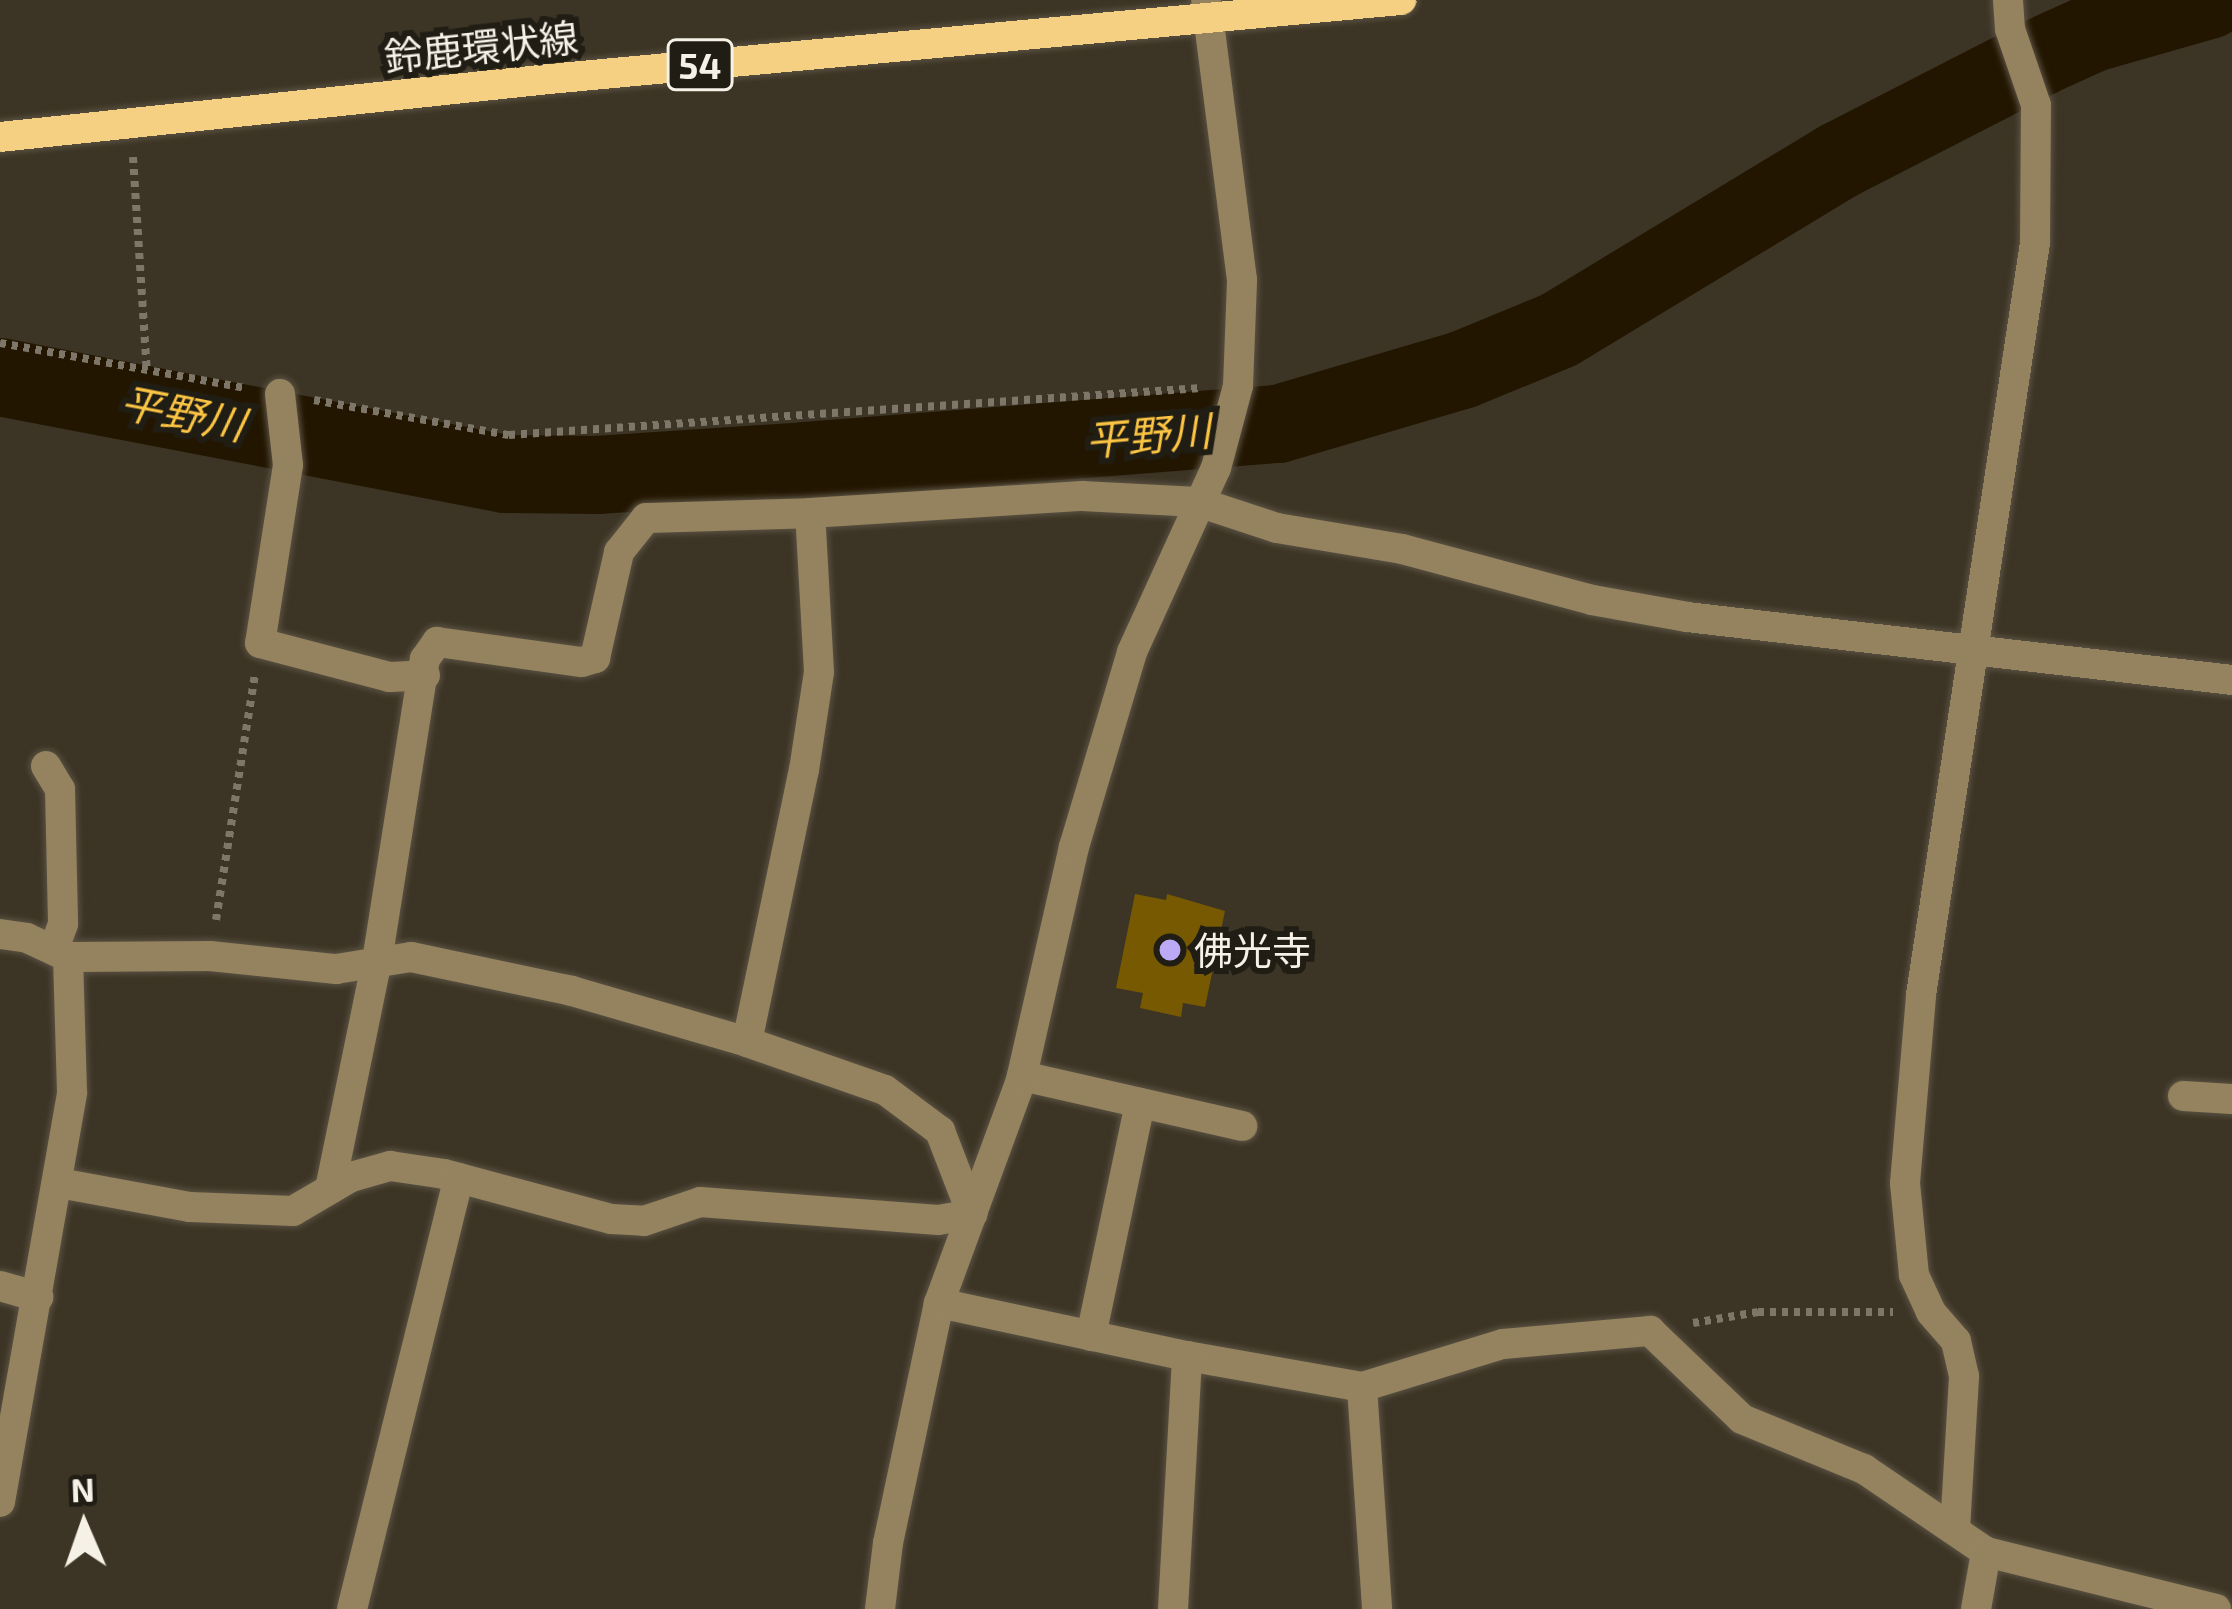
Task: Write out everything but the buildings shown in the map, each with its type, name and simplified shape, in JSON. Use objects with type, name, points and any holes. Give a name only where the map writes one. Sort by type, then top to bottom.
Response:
[{"type":"main road","name":"鈴鹿環状線","points":[[0,137],[1207,10],[1401,0]]},
{"type":"street","points":[[880,1609],[888,1543],[939,1303],[1022,1076],[1074,848],[1132,652],[1216,468],[1238,386],[1242,280],[1207,10]]},
{"type":"street","points":[[1955,1529],[1964,1376],[1955,1341],[1931,1312],[1914,1275],[1906,1183],[1921,995],[2035,243],[2036,105],[2009,15]]},
{"type":"street","points":[[280,395],[288,465],[260,643],[390,676],[425,675]]},
{"type":"street","points":[[330,1189],[377,961],[425,659],[437,642],[582,662],[595,658],[619,552],[646,518],[1082,496],[1198,502],[1277,528],[1402,548],[1592,600],[1687,617],[2232,680]]},
{"type":"street","points":[[747,1042],[804,770],[819,672],[818,578],[810,513]]},
{"type":"street","points":[[0,1502],[72,1092],[61,953],[61,789],[46,766]]},
{"type":"street","points":[[0,934],[61,953],[210,956],[336,970],[411,957],[572,991],[747,1042],[885,1090],[940,1131],[972,1214]]},
{"type":"street","points":[[1022,1076],[1242,1126]]},
{"type":"street","points":[[2183,1096],[2232,1099]]},
{"type":"street","points":[[1091,1336],[1140,1102]]},
{"type":"street","points":[[58,1183],[190,1207],[293,1211],[330,1189],[390,1166],[459,1178],[610,1219],[644,1221],[700,1202],[938,1220],[972,1214]]},
{"type":"street","points":[[352,1609],[459,1178]]},
{"type":"street","points":[[0,1286],[38,1297]]},
{"type":"street","points":[[939,1303],[1187,1356],[1363,1387],[1504,1344],[1650,1331],[1742,1419],[1864,1469],[1986,1552],[2216,1609]]},
{"type":"street","points":[[1173,1609],[1187,1356]]},
{"type":"street","points":[[1363,1387],[1377,1609]]},
{"type":"street","points":[[1976,1609],[1986,1552]]},
{"type":"path","points":[[130,124],[147,370]]},
{"type":"path","points":[[0,343],[508,435],[1238,386]]},
{"type":"path","points":[[210,956],[260,643]]},
{"type":"path","points":[[1650,1331],[1758,1312],[1931,1312]]},
{"type":"waterway","name":"平野川","points":[[0,377],[505,474],[597,475],[1278,424],[1462,370],[1559,330],[1840,160],[2040,57],[2093,33],[2209,0]]},
{"type":"place","name":"佛光寺","points":[[1170,950]]}]
